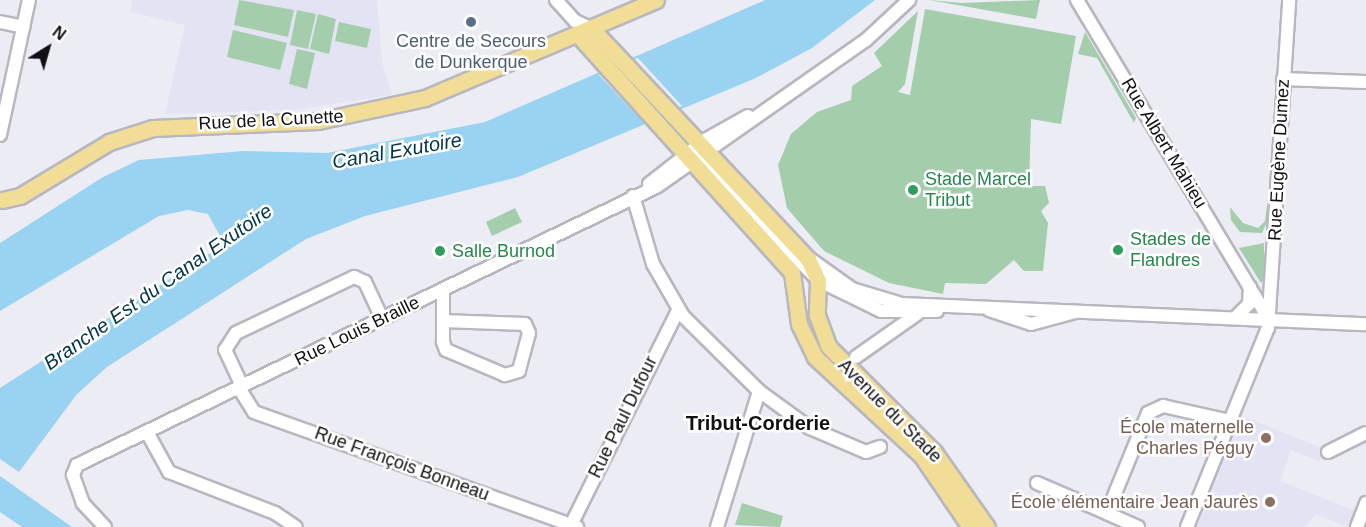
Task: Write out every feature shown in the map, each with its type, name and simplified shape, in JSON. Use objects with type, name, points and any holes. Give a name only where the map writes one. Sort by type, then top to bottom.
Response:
[{"type":"main road","name":"Rue de la Cunette","points":[[1,202],[20,196],[103,145],[138,132],[175,125],[311,122],[388,109],[471,83],[656,0]]},
{"type":"main road","points":[[585,32],[679,132],[697,155],[805,255],[818,280]]},
{"type":"main road","name":"Avenue du Stade","points":[[697,155],[789,270],[797,292],[800,324],[815,357],[921,455],[970,527]]},
{"type":"main road","name":"Avenue du Stade","points":[[818,280],[816,309],[834,355],[934,452],[987,527]]},
{"type":"street","points":[[0,135],[2,112],[29,0]]},
{"type":"street","points":[[547,0],[585,32]]},
{"type":"street","points":[[555,0],[585,32]]},
{"type":"street","points":[[565,0],[585,32]]},
{"type":"street","name":"Rue Louis Braille","points":[[105,527],[81,497],[73,472],[79,464],[633,196],[783,98],[872,35],[909,0]]},
{"type":"street","name":"Rue Albert Mahieu","points":[[1077,0],[1269,319]]},
{"type":"street","name":"Rue Eugène Dumez","points":[[1187,527],[1269,319],[1289,0]]},
{"type":"street","points":[[0,22],[23,27]]},
{"type":"street","points":[[1283,79],[1366,82]]},
{"type":"street","points":[[697,155],[818,280],[884,301],[919,309],[1078,310],[1235,318],[1366,321]]},
{"type":"street","points":[[633,196],[653,264],[678,310],[759,391],[814,430],[866,452],[880,447]]},
{"type":"street","points":[[805,255],[841,288]]},
{"type":"street","name":"Rue François Bonneau","points":[[382,318],[365,282],[354,277],[247,328],[226,346],[241,387],[254,412],[574,526]]},
{"type":"street","points":[[797,292],[818,280]]},
{"type":"street","points":[[1235,318],[1249,304],[1250,286]]},
{"type":"street","points":[[446,288],[446,321],[443,342],[449,351],[505,375],[518,372],[529,333],[525,324],[446,321]]},
{"type":"street","points":[[816,309],[824,296],[841,288]]},
{"type":"street","points":[[856,357],[919,309]]},
{"type":"street","name":"Rue Paul Dufour","points":[[574,526],[678,310]]},
{"type":"street","points":[[717,527],[759,391]]},
{"type":"street","points":[[1107,513],[1153,409],[1230,422]]},
{"type":"street","points":[[147,432],[168,472],[275,513],[296,527]]},
{"type":"street","points":[[1328,452],[1366,433]]},
{"type":"street","points":[[1037,483],[1138,527]]},
{"type":"street","points":[[1357,527],[1366,503]]},
{"type":"shaded area","points":[[132,0],[377,0],[382,62],[392,95],[294,110],[165,114],[185,25],[130,12]]},
{"type":"shaded area","name":"École élémentaire Jean Jaurès","points":[[1242,416],[1324,449],[1319,461],[1291,450],[1280,481],[1356,511],[1349,527],[1316,515],[1304,527],[1197,527]]},
{"type":"green space","points":[[239,0],[294,10],[288,37],[234,25]]},
{"type":"green space","points":[[929,0],[962,3],[1040,0],[1036,19]]},
{"type":"green space","name":"Stade Marcel Tribut","points":[[925,9],[1076,36],[1061,124],[1031,119],[1029,186],[1045,186],[1049,203],[1041,211],[1048,223],[1043,271],[1024,271],[1014,260],[986,284],[945,283],[943,294],[889,283],[824,251],[787,208],[778,165],[791,134],[817,112],[851,100],[852,86],[882,66],[874,53],[918,11],[905,84],[898,92],[910,95]]},
{"type":"green space","points":[[297,10],[316,14],[308,49],[290,45]]},
{"type":"green space","points":[[318,14],[336,19],[329,54],[310,49]]},
{"type":"green space","points":[[339,22],[371,29],[367,48],[335,41]]},
{"type":"green space","points":[[233,30],[287,43],[280,70],[227,57]]},
{"type":"green space","points":[[1085,32],[1136,118],[1134,123],[1097,58],[1078,54]]},
{"type":"green space","points":[[297,49],[315,53],[307,89],[289,84]]},
{"type":"green space","points":[[1268,198],[1267,222],[1262,233],[1240,232],[1231,220],[1230,207],[1243,223],[1258,228],[1265,221]]},
{"type":"green space","points":[[515,208],[522,222],[492,236],[486,222]]},
{"type":"green space","points":[[1264,243],[1264,280],[1261,283],[1239,248]]},
{"type":"green space","points":[[742,503],[783,516],[780,527],[735,525]]},
{"type":"water","points":[[765,0],[875,0],[812,48],[756,78],[518,177],[365,216],[306,239],[107,367],[77,394],[19,472],[0,459],[0,388],[210,253],[221,238],[208,214],[188,210],[159,216],[0,311],[0,243],[103,177],[139,160],[243,151],[327,153],[485,122]]},
{"type":"water","points":[[0,476],[72,527],[22,527],[0,512]]},
{"type":"pier","points":[[638,58],[682,106],[643,122],[599,75]]},
{"type":"place","name":"Centre de Secours de Dunkerque","points":[[471,22]]},
{"type":"place","name":"Stade Marcel Tribut","points":[[913,190]]},
{"type":"place","name":"Stades de Flandres","points":[[1118,250]]},
{"type":"place","name":"Salle Burnod","points":[[440,251]]},
{"type":"place","name":"École maternelle Charles Péguy","points":[[1266,438]]},
{"type":"place","name":"École élémentaire Jean Jaurès","points":[[1270,502]]},
{"type":"district","name":"Tribut-Corderie","points":[[758,423]]},
{"type":"water label","name":"Canal Exutoire","points":[[397,151]]},
{"type":"water label","name":"Branche Est du Canal Exutoire","points":[[158,287]]}]
